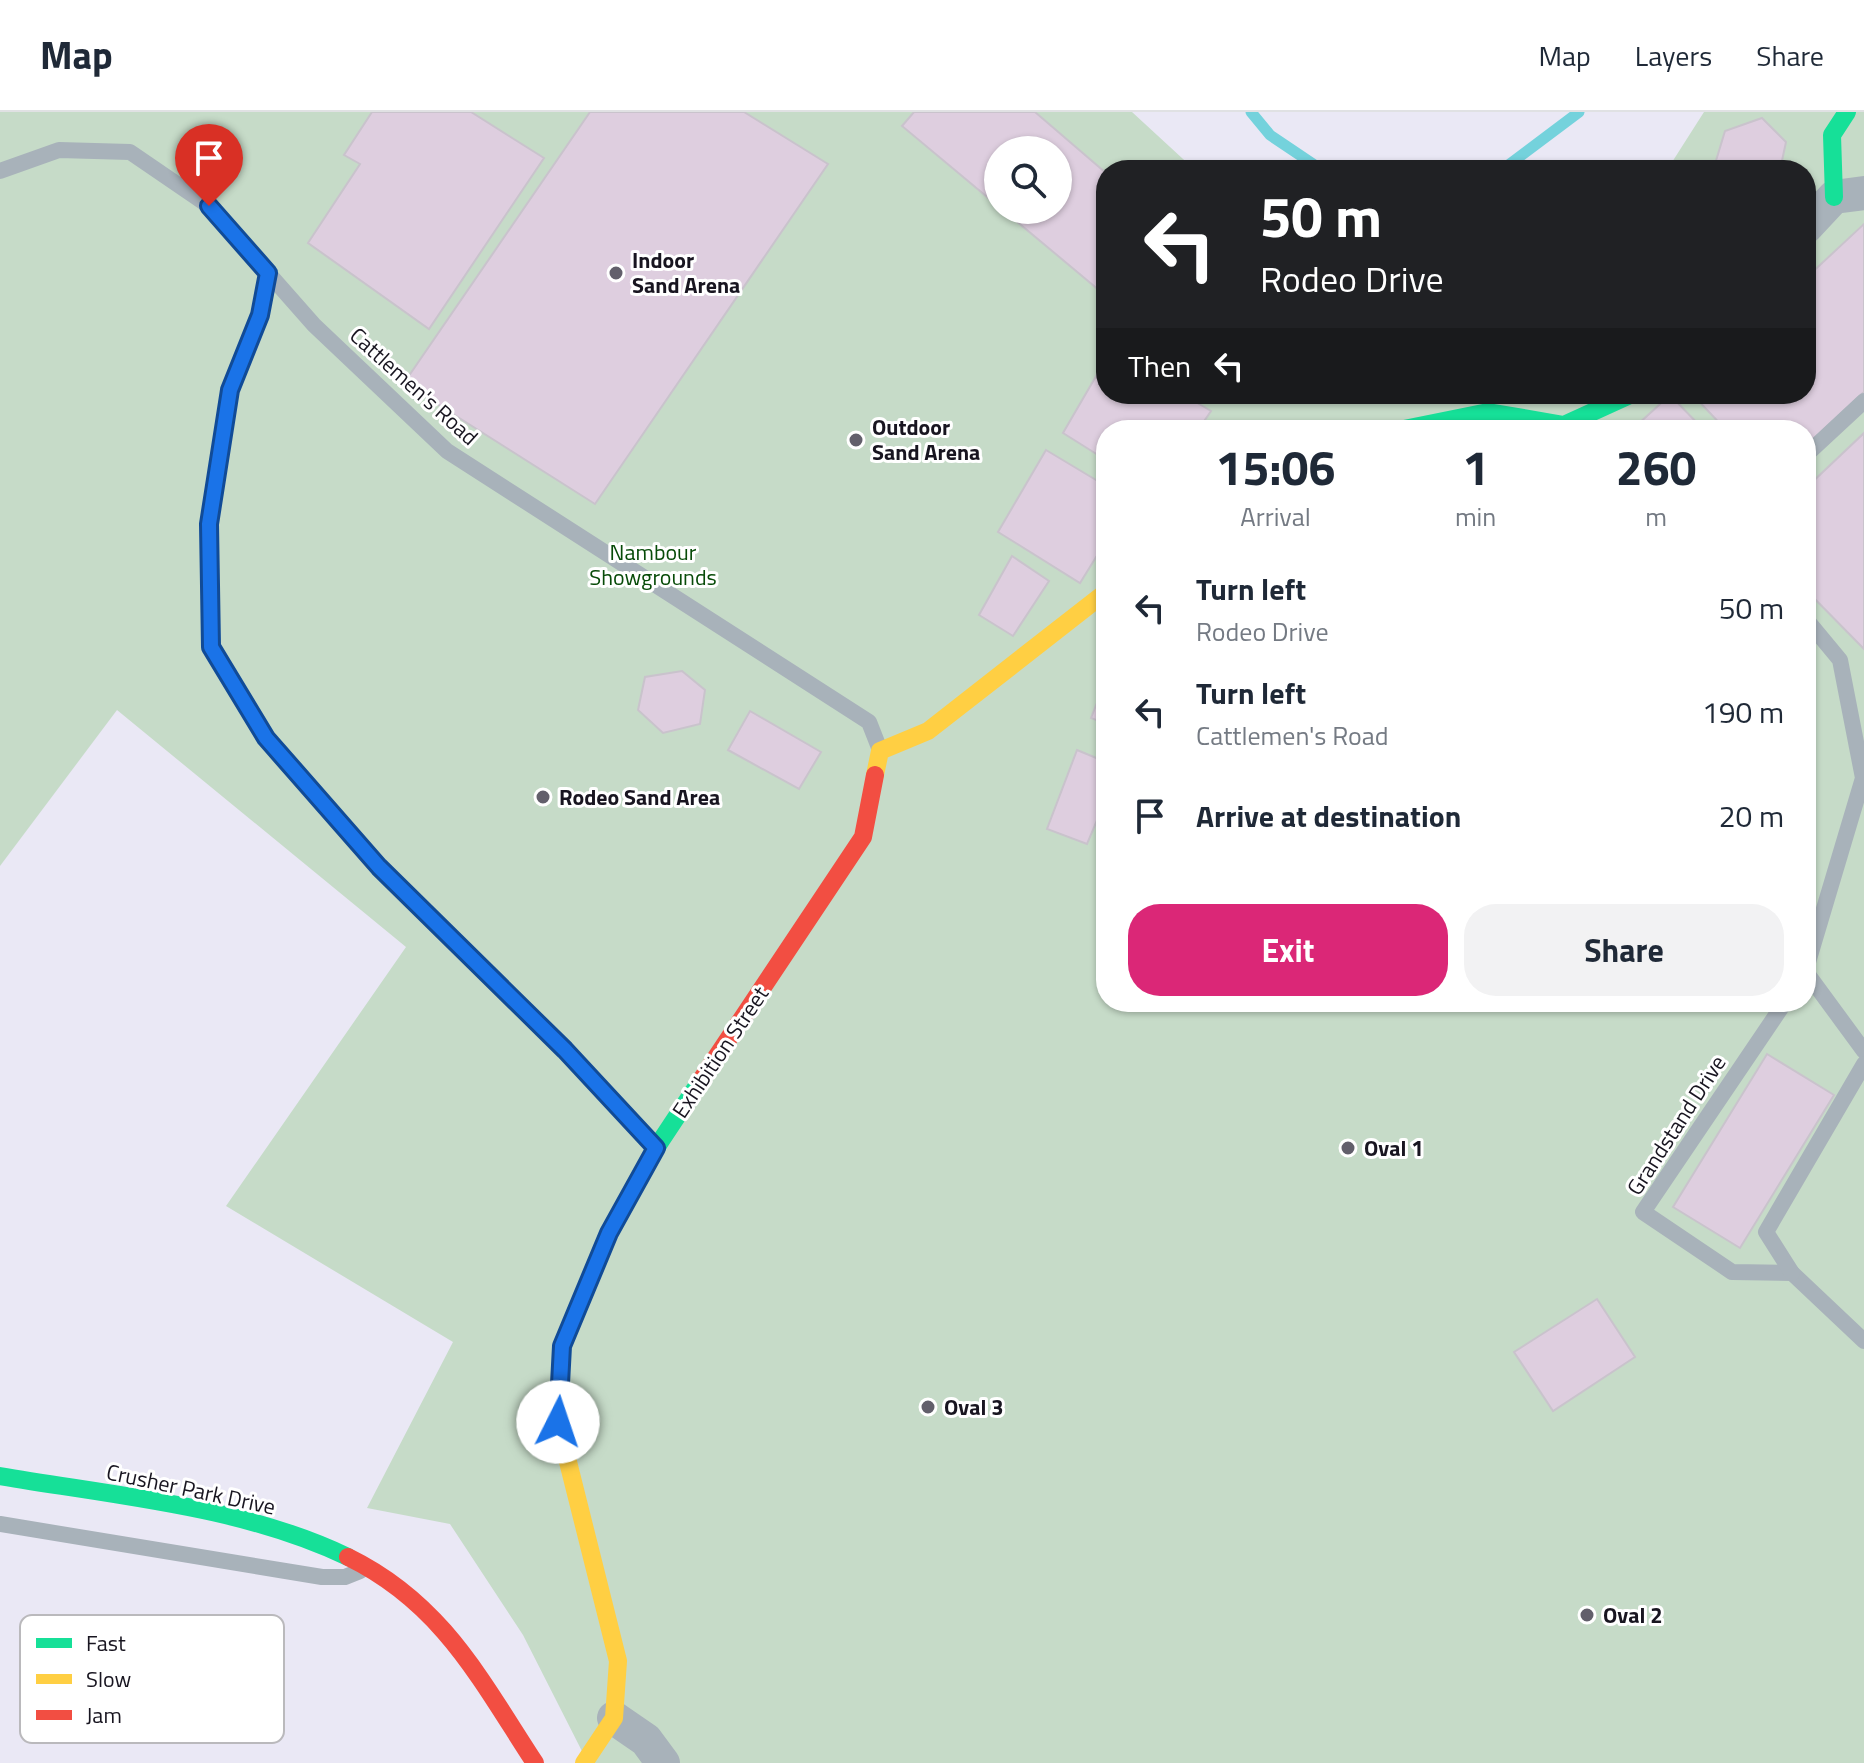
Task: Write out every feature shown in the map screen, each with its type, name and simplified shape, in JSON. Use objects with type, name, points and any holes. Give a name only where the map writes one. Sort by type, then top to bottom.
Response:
[{"type":"street","points":[[1816,220],[1849,195],[1832,135],[1847,112]]},
{"type":"street","points":[[1582,420],[1613,404]]},
{"type":"street","points":[[1448,420],[1488,412],[1531,420]]},
{"type":"street","points":[[880,751],[928,731],[1096,600]]},
{"type":"street","name":"Exhibition Street","points":[[584,1763],[614,1718],[618,1661],[558,1422],[562,1346],[609,1233],[656,1148],[863,837],[880,751]]},
{"type":"street","name":"Crusher Park Drive","points":[[0,1476],[251,1522],[367,1565],[416,1599],[443,1627],[531,1759]]},
{"type":"street","points":[[614,1718],[646,1740],[663,1763]]},
{"type":"lane","name":"Cattlemen's Road","points":[[0,171],[59,150],[130,152],[209,206],[314,325],[447,451],[869,722],[880,751]]},
{"type":"lane","points":[[268,273],[260,315],[230,390],[211,509],[211,647],[266,738],[379,867],[565,1050],[656,1148]]},
{"type":"lane","points":[[1816,446],[1864,401]]},
{"type":"lane","points":[[1816,631],[1840,660],[1863,778],[1816,937]]},
{"type":"lane","points":[[1816,985],[1864,1051]]},
{"type":"lane","name":"Grandstand Drive","points":[[1778,1012],[1643,1212],[1732,1272],[1792,1273]]},
{"type":"lane","points":[[1864,1064],[1766,1232],[1792,1273],[1864,1341]]},
{"type":"lane","points":[[0,1524],[322,1577],[345,1577],[367,1565]]},
{"type":"green space","name":"Nambour Showgrounds","points":[[0,112],[1132,112],[1184,160],[1096,160],[1096,404],[1816,404],[1816,160],[1673,160],[1704,112],[1864,112],[1864,1763],[588,1763],[523,1635],[450,1524],[367,1508],[453,1342],[226,1206],[406,947],[117,710],[0,866]]},
{"type":"building","points":[[372,112],[471,112],[544,158],[429,329],[308,243],[360,164],[344,155]]},
{"type":"building","name":"Indoor Sand Arena","points":[[590,112],[744,112],[828,164],[595,504],[404,383]]},
{"type":"building","points":[[914,112],[1035,112],[1063,136],[984,136],[984,194],[902,126]]},
{"type":"building","points":[[1762,118],[1786,142],[1782,160],[1716,160],[1725,131]]},
{"type":"building","points":[[1072,144],[1096,164],[1096,288],[1020,224],[1072,224]]},
{"type":"building","points":[[1864,224],[1864,392],[1816,437],[1816,420],[1717,420],[1701,404],[1816,404],[1816,269]]},
{"type":"building","points":[[1096,376],[1096,404],[1199,404],[1211,411],[1205,420],[1096,420],[1096,454],[1063,433]]},
{"type":"building","points":[[1660,404],[1679,404],[1694,420],[1643,420]]},
{"type":"building","points":[[1864,433],[1864,649],[1816,600],[1816,479]]},
{"type":"building","points":[[1046,450],[1096,480],[1096,557],[1080,583],[998,532]]},
{"type":"building","points":[[1012,556],[1049,581],[1013,636],[979,615]]},
{"type":"building","points":[[682,671],[705,690],[700,724],[663,733],[638,710],[645,677]]},
{"type":"building","points":[[750,711],[821,752],[799,789],[728,750]]},
{"type":"building","points":[[1077,750],[1096,758],[1096,823],[1087,844],[1047,829]]},
{"type":"building","points":[[1767,1054],[1834,1095],[1740,1248],[1673,1207]]},
{"type":"building","points":[[1597,1299],[1635,1357],[1553,1411],[1514,1352]]},
{"type":"waterway","points":[[1251,112],[1270,135],[1307,160]]},
{"type":"waterway","points":[[1515,160],[1579,112]]},
{"type":"traffic: fast","points":[[1834,197],[1832,135],[1847,112]]},
{"type":"traffic: fast","points":[[1575,420],[1610,404]]},
{"type":"traffic: fast","points":[[1448,420],[1488,412],[1535,420]]},
{"type":"traffic: fast","points":[[559,1397],[562,1346],[609,1233],[656,1148],[701,1080]]},
{"type":"traffic: fast","points":[[0,1476],[222,1514],[307,1540],[348,1557]]},
{"type":"traffic: slow","points":[[875,775],[880,751],[928,731],[1096,600]]},
{"type":"traffic: slow","points":[[559,1397],[558,1422],[618,1661],[614,1718],[584,1763]]},
{"type":"traffic: jam","points":[[701,1080],[863,837],[875,775]]},
{"type":"traffic: jam","points":[[348,1557],[381,1576],[434,1620],[476,1673],[535,1763]]},
{"type":"place","name":"Indoor Sand Arena","points":[[616,273]]},
{"type":"place","name":"Outdoor Sand Arena","points":[[856,440]]},
{"type":"place","name":"Rodeo Sand Area","points":[[543,797]]},
{"type":"place","name":"Oval 1","points":[[1348,1148]]},
{"type":"place","name":"Oval 3","points":[[928,1407]]},
{"type":"place","name":"Oval 2","points":[[1587,1615]]},
{"type":"route","points":[[209,206],[268,273],[260,315],[230,390],[209,524],[211,647],[266,738],[379,867],[565,1050],[656,1148],[609,1233],[562,1346],[558,1422]]}]
